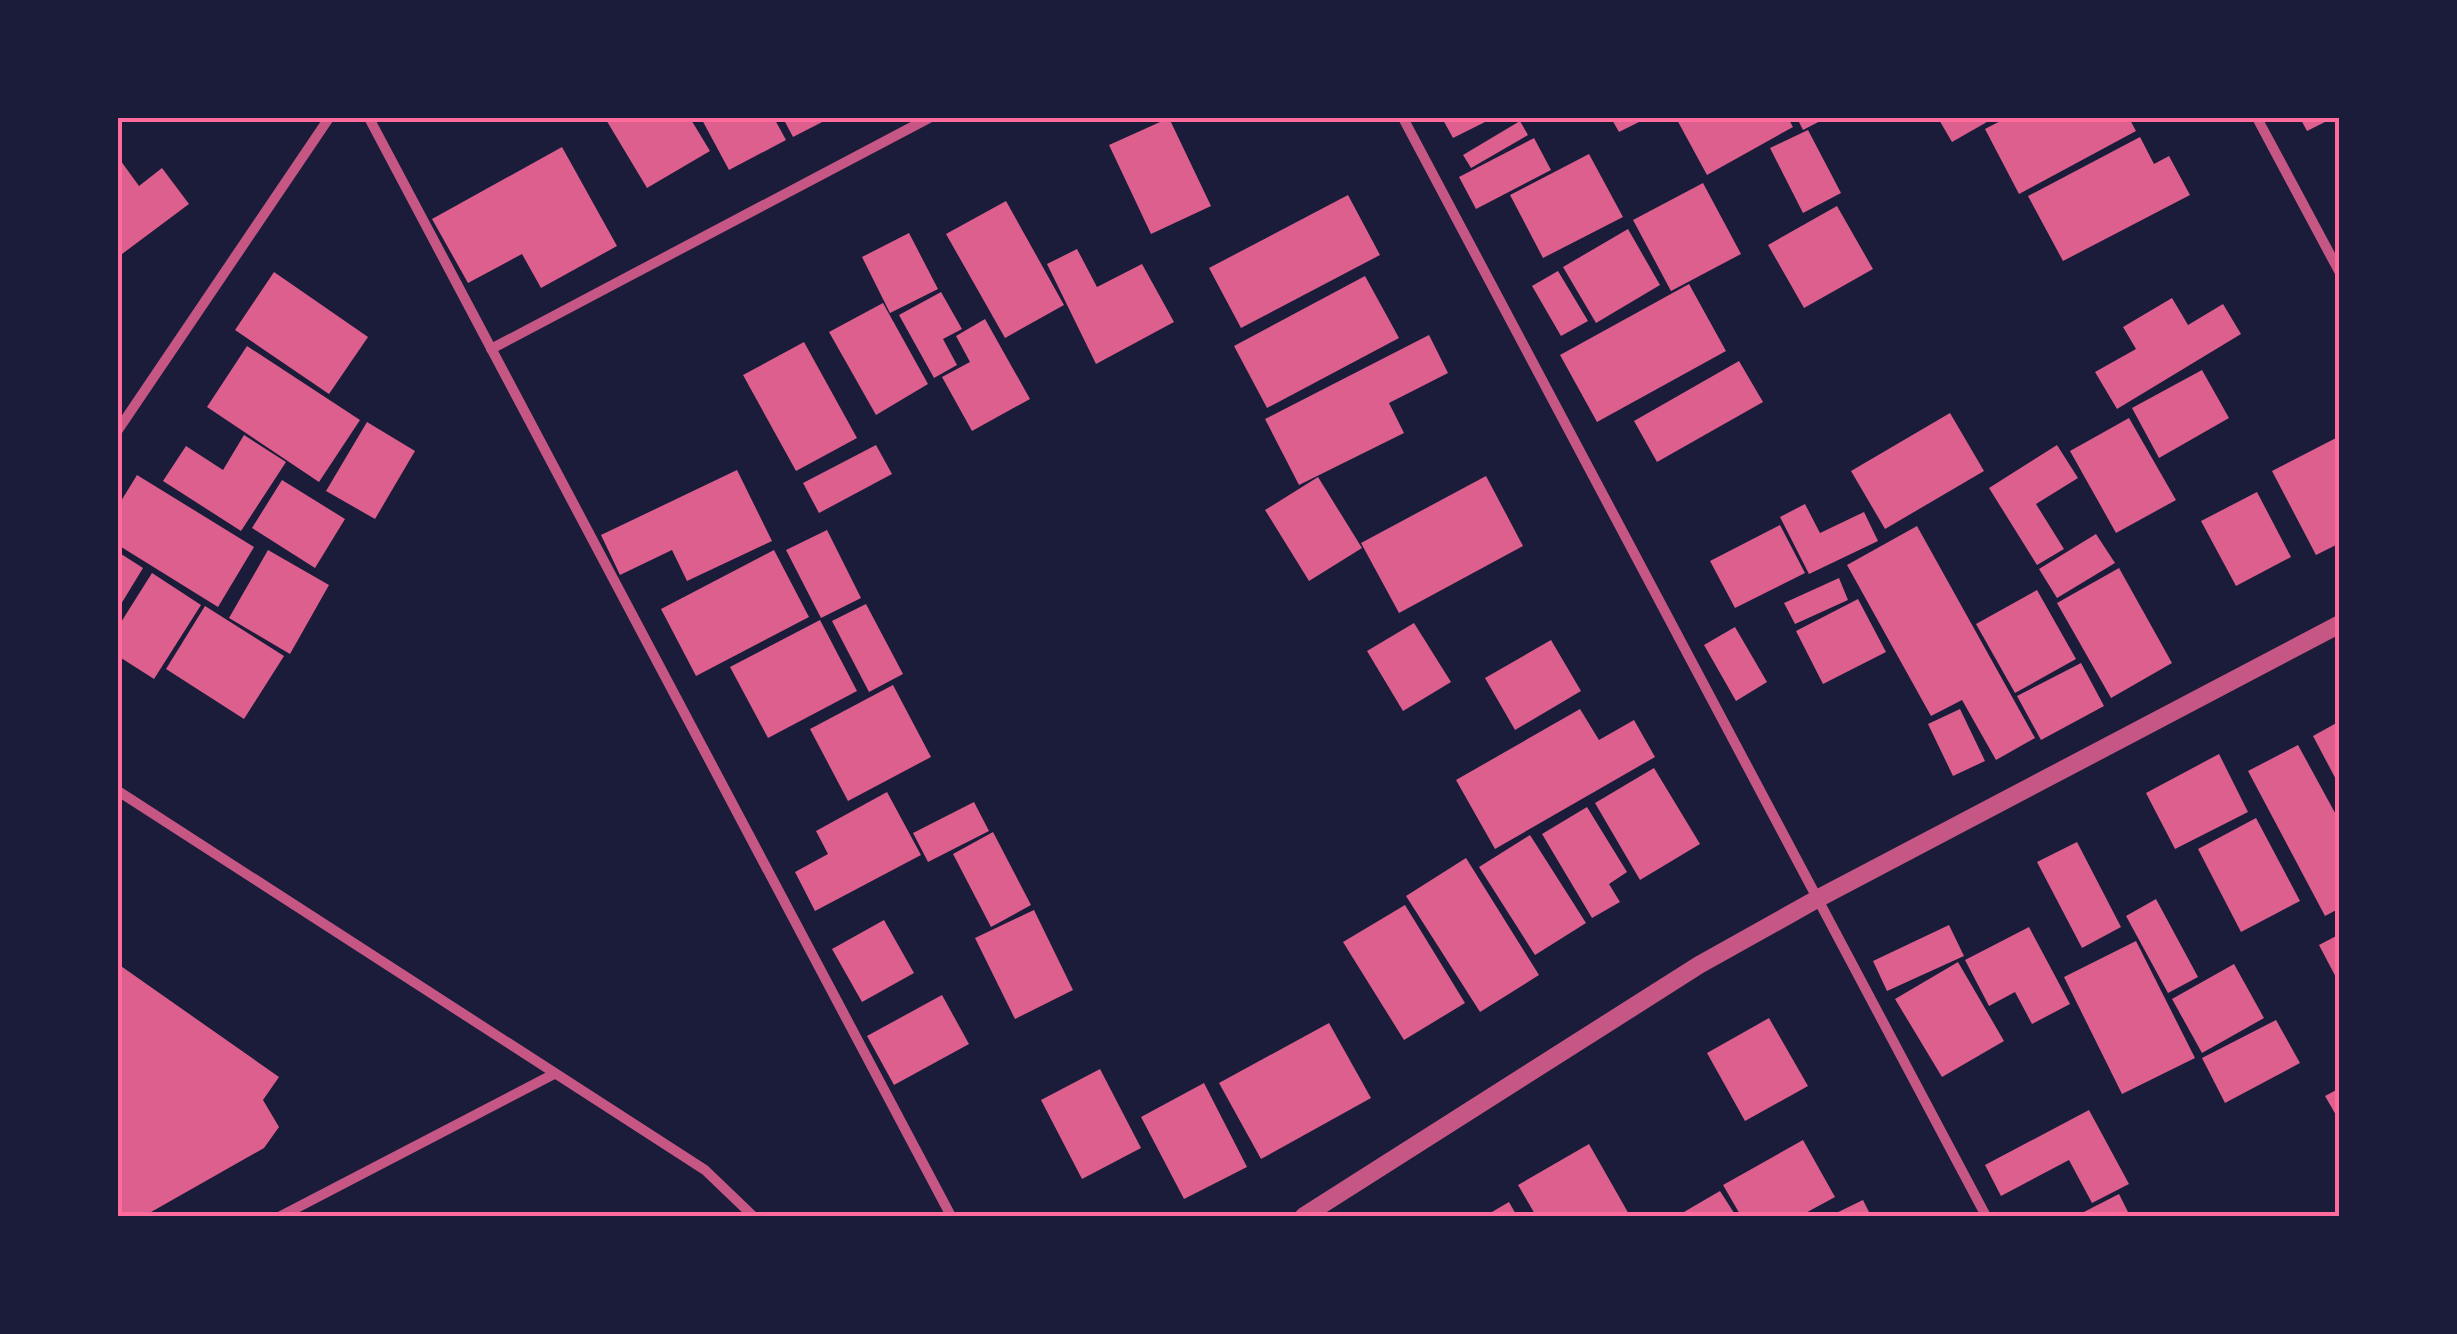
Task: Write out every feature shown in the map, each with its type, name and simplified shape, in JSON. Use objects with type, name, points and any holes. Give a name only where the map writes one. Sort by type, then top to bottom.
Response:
[{"type":"street","points":[[118,430],[329,118]]},
{"type":"street","points":[[368,118],[951,1216]]},
{"type":"street","points":[[491,348],[930,118]]},
{"type":"street","points":[[1403,118],[1986,1216]]},
{"type":"street","points":[[2257,118],[2340,273]]},
{"type":"street","points":[[1304,1216],[1699,965],[2340,624]]},
{"type":"street","points":[[118,790],[705,1170],[753,1216]]},
{"type":"street","points":[[280,1216],[554,1074]]},
{"type":"building","points":[[605,118],[690,118],[710,151],[647,188]]},
{"type":"building","points":[[701,118],[774,118],[786,140],[729,170]]},
{"type":"building","points":[[783,118],[830,118],[793,137]]},
{"type":"building","points":[[1169,118],[1211,206],[1151,234],[1109,145]]},
{"type":"building","points":[[1442,118],[1493,118],[1453,138]]},
{"type":"building","points":[[1611,118],[1647,118],[1619,132]]},
{"type":"building","points":[[1676,118],[1788,118],[1793,127],[1707,175]]},
{"type":"building","points":[[1797,118],[1826,118],[1803,130]]},
{"type":"building","points":[[1938,118],[1994,118],[1952,142]]},
{"type":"building","points":[[2006,118],[2129,118],[2136,131],[2019,194],[1985,129]]},
{"type":"building","points":[[2300,118],[2333,118],[2307,131]]},
{"type":"building","points":[[1520,121],[1528,135],[1471,168],[1463,155]]},
{"type":"building","points":[[1808,130],[1841,193],[1803,213],[1770,148]]},
{"type":"building","points":[[2140,137],[2154,164],[2169,156],[2190,195],[2063,261],[2028,196]]},
{"type":"building","points":[[1534,138],[1551,170],[1476,209],[1459,177]]},
{"type":"building","points":[[562,147],[617,246],[541,288],[522,254],[468,283],[432,219]]},
{"type":"building","points":[[1589,154],[1623,217],[1543,258],[1510,195]]},
{"type":"building","points":[[118,157],[139,186],[162,168],[189,204],[118,257]]},
{"type":"building","points":[[1703,183],[1741,254],[1671,291],[1633,220]]},
{"type":"building","points":[[1348,195],[1380,255],[1241,328],[1209,268]]},
{"type":"building","points":[[1006,201],[1064,305],[1005,338],[946,234]]},
{"type":"building","points":[[1837,206],[1873,269],[1804,308],[1768,245]]},
{"type":"building","points":[[1628,229],[1660,285],[1596,323],[1563,267]]},
{"type":"building","points":[[909,233],[938,289],[890,313],[862,257]]},
{"type":"building","points":[[1077,249],[1097,287],[1142,264],[1174,322],[1096,364],[1047,264]]},
{"type":"building","points":[[1558,271],[1588,321],[1561,336],[1532,286]]},
{"type":"building","points":[[274,272],[368,337],[329,394],[235,330]]},
{"type":"building","points":[[1365,276],[1399,338],[1267,408],[1234,346]]},
{"type":"building","points":[[1689,284],[1726,351],[1597,422],[1560,355]]},
{"type":"building","points":[[941,292],[962,329],[943,339],[957,365],[934,378],[899,315]]},
{"type":"building","points":[[2172,298],[2188,325],[2223,304],[2241,334],[2117,409],[2095,372],[2136,349],[2123,327]]},
{"type":"building","points":[[883,303],[928,384],[876,415],[829,332]]},
{"type":"building","points":[[985,319],[1030,399],[972,431],[942,377],[970,362],[956,336]]},
{"type":"building","points":[[1429,335],[1448,373],[1389,403],[1404,433],[1299,485],[1265,419]]},
{"type":"building","points":[[804,342],[857,438],[796,471],[743,375]]},
{"type":"building","points":[[247,346],[360,420],[319,482],[207,407]]},
{"type":"building","points":[[1739,361],[1763,402],[1657,462],[1634,421]]},
{"type":"building","points":[[2202,370],[2229,418],[2159,458],[2132,408]]},
{"type":"building","points":[[1950,413],[1984,471],[1885,529],[1851,471]]},
{"type":"building","points":[[2129,418],[2176,500],[2116,533],[2070,451]]},
{"type":"building","points":[[367,422],[415,451],[375,519],[326,491]]},
{"type":"building","points":[[244,435],[286,462],[241,531],[163,481],[186,446],[223,470]]},
{"type":"building","points":[[2336,438],[2340,444],[2340,543],[2316,555],[2272,471]]},
{"type":"building","points":[[876,445],[892,474],[819,513],[803,483]]},
{"type":"building","points":[[2057,445],[2078,478],[2036,504],[2064,549],[2037,565],[1989,488]]},
{"type":"building","points":[[737,470],[772,541],[687,581],[672,550],[620,575],[601,535]]},
{"type":"building","points":[[137,475],[254,547],[218,607],[118,545],[118,506]]},
{"type":"building","points":[[1486,476],[1523,546],[1399,613],[1361,543]]},
{"type":"building","points":[[1318,477],[1362,548],[1309,581],[1265,510]]},
{"type":"building","points":[[282,480],[345,519],[315,568],[252,528]]},
{"type":"building","points":[[2257,492],[2291,557],[2236,586],[2201,521]]},
{"type":"building","points":[[1805,504],[1820,533],[1864,512],[1878,541],[1809,574],[1780,517]]},
{"type":"building","points":[[1780,525],[1805,573],[1735,608],[1710,561]]},
{"type":"building","points":[[1917,526],[2035,738],[1996,760],[1962,700],[1931,716],[1847,565]]},
{"type":"building","points":[[827,530],[861,598],[821,618],[786,550]]},
{"type":"building","points":[[2096,534],[2115,563],[2057,598],[2039,569]]},
{"type":"building","points":[[268,550],[329,585],[290,654],[229,618]]},
{"type":"building","points":[[774,550],[809,617],[696,676],[661,609]]},
{"type":"building","points":[[118,552],[143,568],[118,609]]},
{"type":"building","points":[[2119,568],[2172,663],[2111,698],[2057,603]]},
{"type":"building","points":[[152,573],[201,605],[154,679],[118,656],[118,627]]},
{"type":"building","points":[[1839,578],[1848,600],[1795,624],[1784,603]]},
{"type":"building","points":[[2037,590],[2076,659],[2015,693],[1976,624]]},
{"type":"building","points":[[1858,599],[1886,652],[1823,684],[1796,631]]},
{"type":"building","points":[[866,604],[903,674],[869,692],[832,621]]},
{"type":"building","points":[[205,606],[284,656],[244,719],[166,669]]},
{"type":"building","points":[[820,620],[857,691],[768,738],[730,667]]},
{"type":"building","points":[[1414,623],[1451,682],[1403,711],[1367,651]]},
{"type":"building","points":[[1735,627],[1767,682],[1736,701],[1704,645]]},
{"type":"building","points":[[1551,640],[1581,691],[1515,730],[1485,678]]},
{"type":"building","points":[[2081,663],[2104,706],[2041,740],[2017,696]]},
{"type":"building","points":[[893,685],[931,757],[848,801],[810,729]]},
{"type":"building","points":[[1580,709],[1599,740],[1634,720],[1655,757],[1495,849],[1456,780]]},
{"type":"building","points":[[1960,709],[1985,761],[1953,776],[1928,724]]},
{"type":"building","points":[[2340,721],[2340,787],[2313,736]]},
{"type":"building","points":[[2298,745],[2340,822],[2340,908],[2325,916],[2248,771]]},
{"type":"building","points":[[2219,754],[2248,812],[2175,849],[2146,793]]},
{"type":"building","points":[[1654,768],[1700,844],[1640,880],[1595,803]]},
{"type":"building","points":[[887,792],[921,855],[815,911],[795,872],[828,854],[816,831]]},
{"type":"building","points":[[974,802],[989,831],[928,862],[913,833]]},
{"type":"building","points":[[1587,807],[1627,872],[1609,884],[1620,902],[1592,918],[1542,834]]},
{"type":"building","points":[[2256,818],[2300,901],[2241,932],[2198,849]]},
{"type":"building","points":[[993,832],[1031,905],[991,927],[953,854]]},
{"type":"building","points":[[1530,835],[1586,923],[1535,955],[1479,867]]},
{"type":"building","points":[[2077,842],[2121,927],[2082,948],[2037,862]]},
{"type":"building","points":[[1466,858],[1539,975],[1480,1012],[1406,896]]},
{"type":"building","points":[[2156,899],[2198,977],[2168,993],[2126,916]]},
{"type":"building","points":[[1405,905],[1465,1003],[1404,1040],[1343,942]]},
{"type":"building","points":[[1034,910],[1073,990],[1015,1019],[975,938]]},
{"type":"building","points":[[884,920],[914,973],[862,1002],[832,949]]},
{"type":"building","points":[[1949,925],[1964,956],[1887,991],[1873,961]]},
{"type":"building","points":[[2029,927],[2070,1004],[2032,1024],[2015,992],[1989,1006],[1965,960]]},
{"type":"building","points":[[2340,934],[2340,985],[2319,945]]},
{"type":"building","points":[[2136,941],[2195,1058],[2122,1094],[2064,977]]},
{"type":"building","points":[[1958,962],[2004,1041],[1942,1077],[1895,999]]},
{"type":"building","points":[[118,964],[279,1077],[263,1100],[279,1127],[264,1148],[144,1216],[118,1216]]},
{"type":"building","points":[[2234,964],[2264,1018],[2202,1053],[2172,999]]},
{"type":"building","points":[[942,995],[969,1044],[894,1085],[867,1036]]},
{"type":"building","points":[[1769,1018],[1808,1086],[1745,1121],[1707,1053]]},
{"type":"building","points":[[2276,1020],[2300,1063],[2225,1103],[2202,1058]]},
{"type":"building","points":[[1329,1023],[1371,1098],[1261,1159],[1219,1083]]},
{"type":"building","points":[[1100,1069],[1141,1148],[1082,1179],[1041,1100]]},
{"type":"building","points":[[1204,1083],[1247,1167],[1184,1199],[1141,1117]]},
{"type":"building","points":[[2340,1088],[2340,1122],[2325,1096]]},
{"type":"building","points":[[2089,1110],[2129,1184],[2092,1203],[2069,1160],[2001,1196],[1985,1165]]},
{"type":"building","points":[[1803,1140],[1835,1197],[1800,1216],[1741,1216],[1723,1185]]},
{"type":"building","points":[[1589,1144],[1630,1216],[1536,1216],[1518,1185]]},
{"type":"building","points":[[1720,1191],[1736,1216],[1677,1216]]},
{"type":"building","points":[[2119,1194],[2130,1216],[2076,1216]]},
{"type":"building","points":[[1863,1200],[1871,1216],[1830,1216]]},
{"type":"building","points":[[1509,1202],[1517,1216],[1485,1216]]}]
